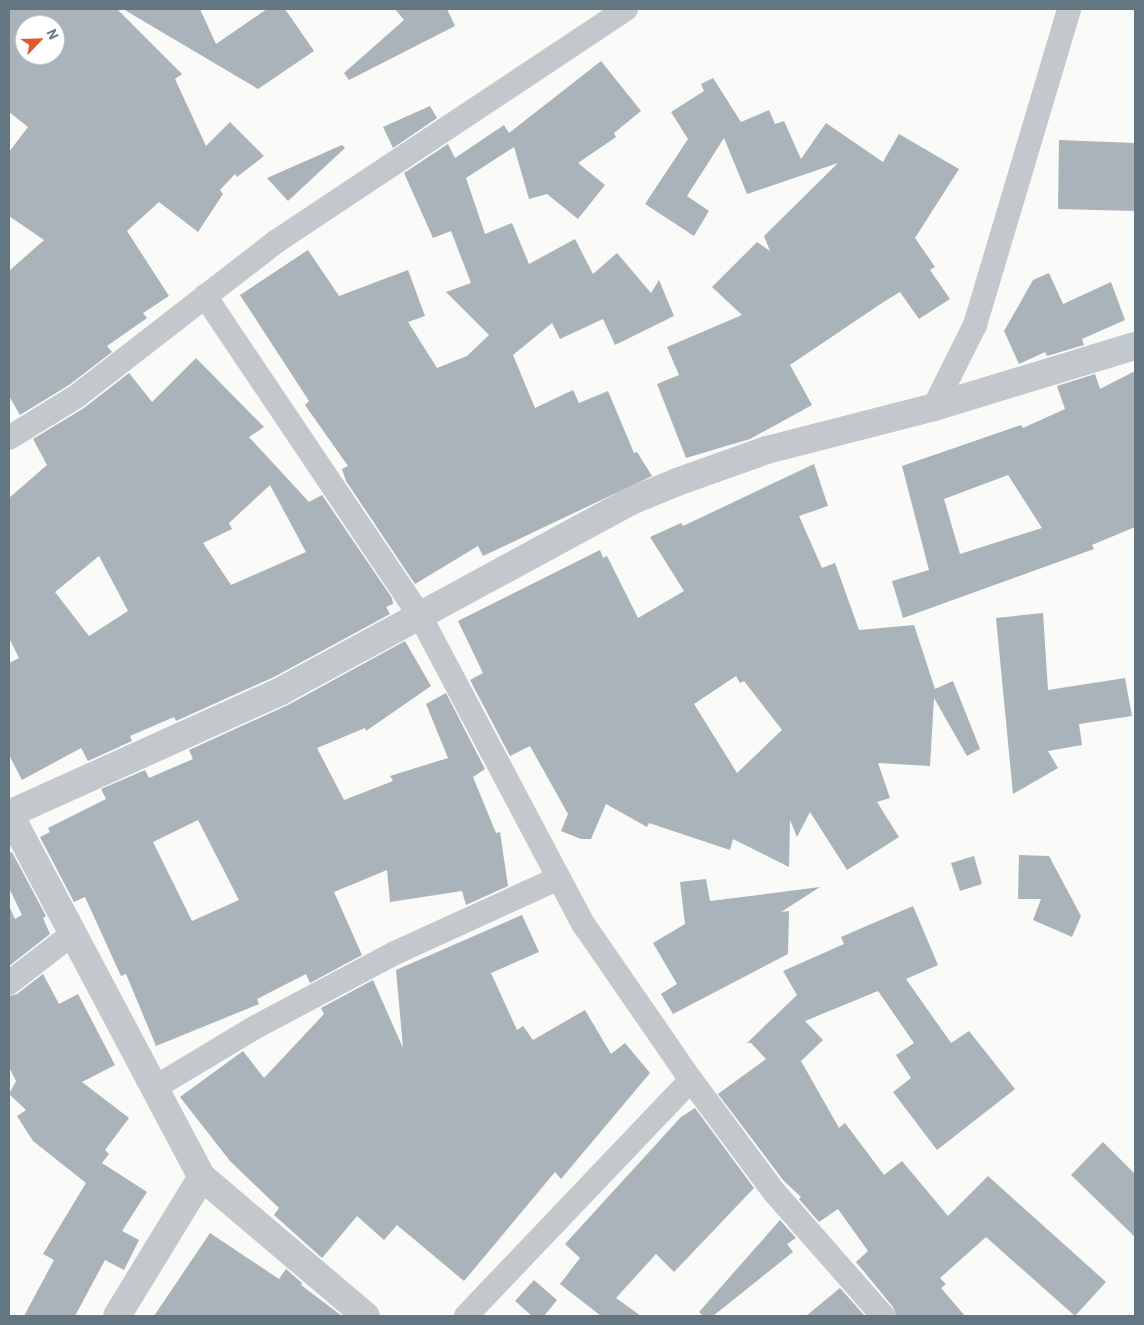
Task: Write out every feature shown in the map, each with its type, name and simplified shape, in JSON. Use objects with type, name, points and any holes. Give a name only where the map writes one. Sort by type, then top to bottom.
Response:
[{"type":"street","points":[[9,438],[77,396],[278,241],[626,9]]},
{"type":"street","points":[[934,407],[975,325],[1069,9]]},
{"type":"street","points":[[205,296],[419,614],[584,925],[691,1080],[775,1193],[883,1316]]},
{"type":"street","points":[[366,1316],[202,1177],[71,935],[9,814],[282,691],[419,614],[632,501],[677,482],[767,450],[934,407],[1135,346]]},
{"type":"street","points":[[154,1088],[252,1030],[395,954],[560,878]]},
{"type":"street","points":[[9,983],[71,935]]},
{"type":"street","points":[[466,1316],[691,1080]]},
{"type":"street","points":[[117,1316],[202,1177]]},
{"type":"building","points":[[9,9],[117,9],[182,74],[175,79],[206,146],[230,122],[264,156],[237,177],[235,174],[220,190],[223,194],[198,232],[159,202],[127,231],[169,296],[143,313],[147,318],[107,346],[112,352],[69,385],[20,415],[9,396],[9,271],[44,240],[9,216],[9,152],[28,127],[9,112]]},
{"type":"building","points":[[123,9],[200,9],[216,44],[267,9],[285,9],[314,51],[258,89]]},
{"type":"building","points":[[395,9],[447,9],[455,26],[349,80],[344,73],[404,20]]},
{"type":"building","points":[[601,61],[641,111],[614,133],[616,137],[578,163],[605,185],[578,219],[547,194],[529,199],[514,147],[466,178],[485,234],[512,223],[529,264],[575,239],[593,274],[617,253],[651,293],[659,280],[674,316],[615,345],[603,319],[560,339],[552,323],[513,355],[535,408],[573,390],[579,403],[608,391],[634,453],[637,452],[652,476],[483,556],[478,546],[415,584],[346,481],[342,469],[348,466],[305,405],[309,401],[240,295],[308,250],[339,296],[408,270],[425,316],[408,322],[437,368],[467,356],[489,335],[446,292],[471,283],[451,231],[433,238],[404,173],[448,144],[455,158],[504,125],[509,133]]},
{"type":"building","points":[[713,78],[741,122],[769,110],[775,124],[784,121],[801,159],[826,123],[883,162],[899,134],[959,169],[915,238],[935,267],[930,270],[950,299],[919,319],[900,292],[885,301],[790,365],[812,405],[750,439],[686,458],[657,384],[679,375],[667,347],[742,315],[712,287],[757,242],[770,251],[764,236],[838,163],[747,194],[724,138],[687,196],[709,211],[694,236],[645,204],[688,139],[671,112],[704,91],[701,84]]},
{"type":"building","points":[[430,106],[437,118],[393,148],[383,127]]},
{"type":"building","points":[[1059,140],[1135,143],[1135,211],[1058,209]]},
{"type":"building","points":[[342,145],[345,148],[288,201],[267,178]]},
{"type":"building","points":[[1049,273],[1063,304],[1111,282],[1125,320],[1082,339],[1084,345],[1047,356],[1045,352],[1019,364],[1004,331],[1033,280]]},
{"type":"building","points":[[196,358],[264,427],[249,437],[309,502],[322,495],[392,598],[393,604],[386,607],[390,614],[274,677],[176,721],[174,717],[130,736],[132,741],[88,761],[81,748],[22,780],[9,755],[9,663],[19,658],[9,638],[9,498],[47,465],[33,439],[84,408],[129,373],[152,402]],"holes":[[[270,485],[306,552],[231,585],[203,543],[232,529],[229,523]],[[99,556],[128,611],[89,636],[55,592]]]},
{"type":"building","points":[[1135,371],[1135,527],[1092,545],[1094,549],[903,618],[892,581],[929,570],[902,466],[1021,425],[1023,428],[1065,409],[1057,386],[1095,374],[1100,389]],"holes":[[[1008,475],[1042,528],[960,554],[944,499]]]},
{"type":"building","points":[[814,464],[828,506],[799,516],[822,568],[835,563],[859,630],[914,625],[935,689],[953,681],[980,749],[967,756],[934,698],[930,766],[878,763],[890,798],[877,802],[899,837],[847,870],[810,812],[797,837],[790,820],[789,867],[733,839],[730,850],[649,823],[647,827],[606,804],[591,839],[581,839],[561,831],[568,814],[530,746],[510,756],[470,680],[483,673],[458,621],[600,550],[603,558],[607,556],[638,618],[684,591],[650,537],[681,523],[683,526]],"holes":[[[736,676],[740,683],[744,681],[782,730],[737,773],[694,704]]]},
{"type":"building","points":[[1043,613],[1048,690],[1125,678],[1132,716],[1079,724],[1082,745],[1048,751],[1058,768],[1013,794],[996,618]]},
{"type":"building","points":[[405,641],[431,686],[366,731],[365,728],[317,748],[344,800],[393,781],[390,776],[448,758],[426,704],[446,693],[485,769],[473,777],[496,833],[500,832],[508,886],[466,905],[462,891],[390,902],[387,870],[334,892],[362,955],[310,983],[306,974],[257,999],[259,1004],[156,1046],[126,974],[121,976],[85,897],[74,902],[40,837],[50,832],[48,828],[106,799],[101,789],[145,770],[149,778],[193,759],[189,750],[288,705]],"holes":[[[198,820],[239,900],[192,921],[153,842]]]},
{"type":"building","points":[[12,852],[46,916],[43,918],[50,934],[9,966],[9,906],[15,919],[22,915],[9,888],[9,853]]},
{"type":"building","points":[[1019,855],[1049,856],[1081,916],[1072,937],[1033,920],[1041,899],[1018,899]]},
{"type":"building","points":[[974,856],[982,884],[960,891],[951,863]]},
{"type":"building","points":[[706,879],[710,901],[820,887],[781,912],[789,911],[788,954],[673,1014],[661,994],[677,984],[653,943],[685,924],[680,882]]},
{"type":"building","points":[[913,906],[938,965],[906,979],[951,1043],[969,1031],[1015,1089],[937,1150],[893,1092],[911,1078],[896,1055],[914,1043],[878,991],[805,1021],[823,1040],[801,1061],[839,1128],[845,1123],[884,1175],[902,1161],[948,1216],[988,1176],[1106,1282],[1075,1316],[986,1237],[940,1278],[946,1284],[941,1288],[965,1316],[896,1316],[893,1307],[856,1262],[868,1251],[838,1209],[819,1222],[799,1199],[801,1197],[783,1180],[718,1094],[766,1059],[751,1043],[747,1043],[797,995],[783,971],[844,944],[841,937]]},
{"type":"building","points":[[522,915],[539,952],[491,973],[517,1030],[523,1026],[533,1040],[585,1010],[611,1054],[625,1043],[650,1073],[561,1179],[555,1172],[464,1281],[397,1225],[384,1240],[357,1216],[322,1258],[274,1215],[279,1208],[230,1161],[180,1097],[243,1051],[264,1078],[324,1014],[321,1008],[373,980],[403,1048],[396,970]]},
{"type":"building","points":[[43,974],[59,1004],[78,994],[115,1065],[82,1082],[129,1118],[105,1150],[109,1154],[102,1163],[147,1192],[122,1231],[139,1240],[124,1270],[105,1260],[75,1316],[24,1316],[54,1260],[43,1254],[86,1183],[33,1141],[17,1116],[26,1110],[9,1094],[16,1081],[9,1067],[9,996],[17,994]]},
{"type":"building","points":[[695,1108],[754,1188],[674,1272],[656,1254],[616,1298],[641,1316],[601,1316],[560,1284],[580,1258],[565,1244],[681,1117]]},
{"type":"building","points":[[1103,1142],[1135,1174],[1135,1237],[1071,1175]]},
{"type":"building","points":[[780,1220],[796,1238],[787,1244],[793,1252],[713,1316],[703,1316],[699,1312]]},
{"type":"building","points":[[210,1233],[279,1279],[286,1269],[302,1283],[301,1285],[342,1316],[154,1316]]},
{"type":"building","points":[[534,1280],[557,1300],[544,1316],[532,1316],[515,1301]]},
{"type":"building","points":[[840,1288],[865,1316],[806,1316]]}]
